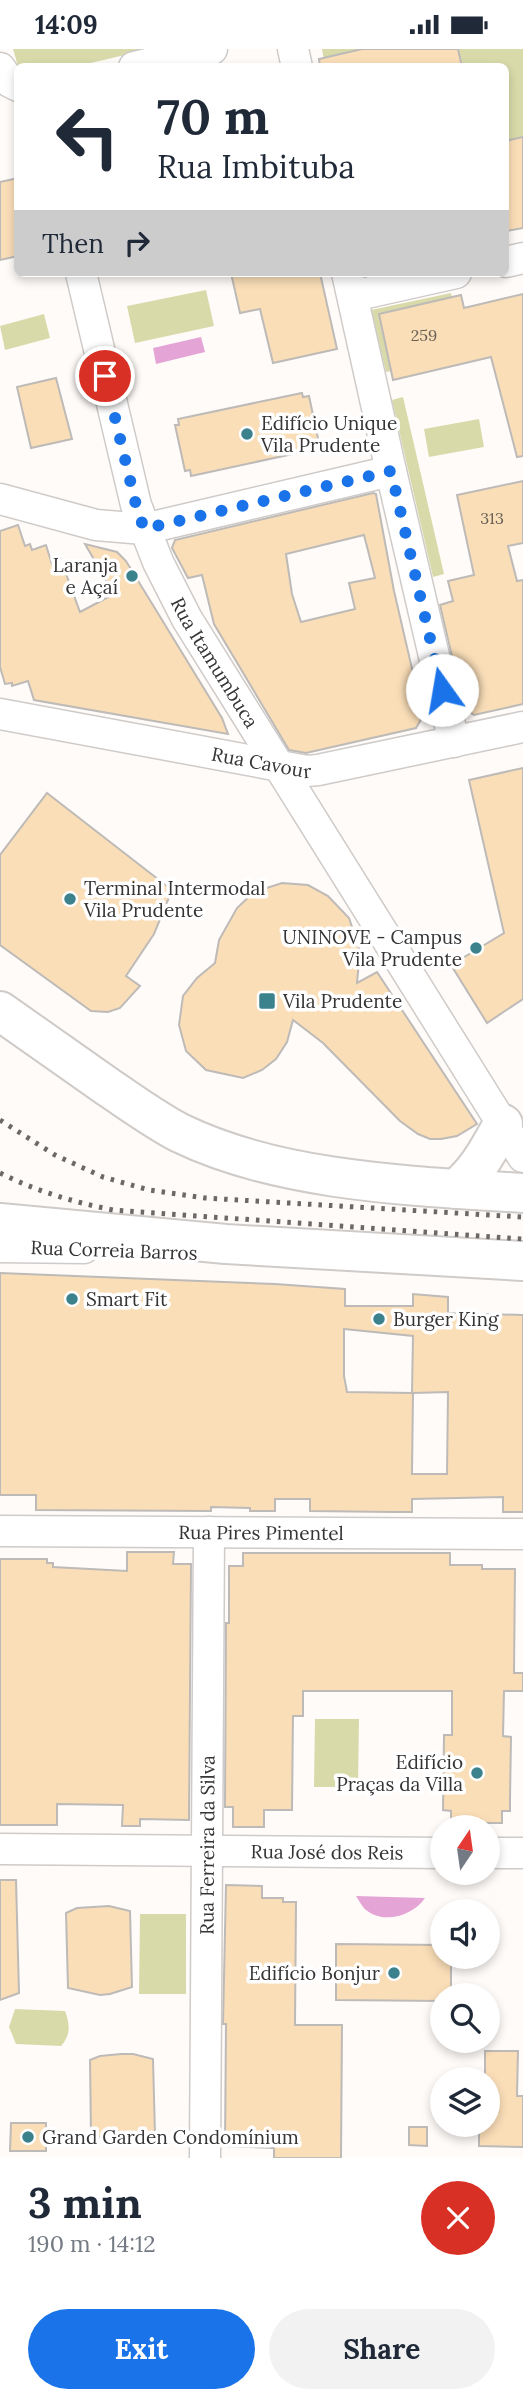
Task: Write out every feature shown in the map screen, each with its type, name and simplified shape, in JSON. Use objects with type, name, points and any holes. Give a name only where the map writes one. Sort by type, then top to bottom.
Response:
[{"type":"highway","points":[[0,1011],[148,1114],[181,1133],[216,1147],[248,1158],[316,1174],[456,1189],[523,1193]]},
{"type":"highway","points":[[456,1189],[478,1167],[503,1124]]},
{"type":"highway","points":[[0,1223],[226,1244],[523,1261]]},
{"type":"street","points":[[151,63],[212,49]]},
{"type":"street","points":[[0,68],[14,84]]},
{"type":"street","name":"Rua Itamumbuca","points":[[82,277],[132,491],[144,529],[187,619],[523,1157]]},
{"type":"street","points":[[421,277],[350,285],[454,742]]},
{"type":"street","points":[[0,499],[96,525],[144,529],[391,471]]},
{"type":"street","name":"Rua Cavour","points":[[0,713],[224,754],[280,767],[318,770],[523,727]]},
{"type":"street","name":"Rua Correia Barros","points":[[0,1247],[57,1246],[202,1254],[226,1244]]},
{"type":"street","name":"Rua Pires Pimentel","points":[[0,1531],[523,1534]]},
{"type":"street","name":"Rua Ferreira da Silva","points":[[205,2158],[209,1532]]},
{"type":"street","name":"Rua José dos Reis","points":[[0,1849],[430,1853]]},
{"type":"street","points":[[500,1853],[523,1853]]},
{"type":"green space","points":[[13,49],[150,49],[91,63],[17,63]]},
{"type":"green space","points":[[322,49],[523,49],[523,140],[509,142],[509,63],[324,63]]},
{"type":"green space","points":[[206,290],[214,326],[135,343],[127,306]]},
{"type":"green space","points":[[451,293],[452,297],[379,314],[392,371],[386,372],[371,310]]},
{"type":"green space","points":[[44,314],[50,338],[5,350],[0,326]]},
{"type":"green space","points":[[403,397],[444,574],[433,577],[392,400]]},
{"type":"green space","points":[[479,419],[484,447],[429,457],[424,429]]},
{"type":"green space","points":[[315,1719],[359,1719],[358,1787],[314,1787]]},
{"type":"green space","points":[[140,1914],[186,1914],[186,1994],[139,1994]]},
{"type":"green space","points":[[15,2009],[65,2011],[69,2029],[67,2038],[61,2046],[16,2044],[9,2027]]},
{"type":"shaded area","points":[[201,337],[205,352],[156,364],[153,348]]},
{"type":"shaded area","points":[[356,1896],[425,1898],[406,1913],[381,1917],[366,1910]]},
{"type":"building","points":[[362,49],[458,49],[461,63],[320,63],[319,59]]},
{"type":"building","points":[[523,137],[523,228],[509,230],[509,140]]},
{"type":"building","points":[[14,179],[14,257],[0,260],[0,182]]},
{"type":"building","points":[[232,277],[321,277],[337,349],[273,363],[260,309],[240,313]]},
{"type":"building","points":[[523,294],[523,456],[517,457],[491,357],[393,380],[379,314],[461,295],[464,308]]},
{"type":"building","points":[[56,378],[72,439],[31,448],[17,387]]},
{"type":"building","name":"Edifício Unique Vila Prudente","points":[[302,393],[303,397],[309,396],[319,443],[315,444],[316,449],[191,476],[190,470],[185,471],[175,425],[179,425],[178,419]]},
{"type":"building","points":[[523,481],[523,543],[508,546],[517,581],[523,580],[523,704],[474,715],[464,708],[440,605],[453,601],[448,581],[474,575],[457,495]]},
{"type":"building","points":[[376,494],[394,591],[423,716],[416,728],[306,753],[289,750],[214,624],[202,575],[188,578],[172,548],[175,540]],"holes":[[[364,535],[375,578],[349,583],[355,609],[301,622],[292,594],[286,554]]]},
{"type":"building","points":[[18,525],[25,546],[30,544],[32,550],[46,545],[55,574],[65,571],[80,612],[114,594],[85,544],[117,552],[126,561],[222,718],[228,734],[34,700],[28,681],[12,686],[12,683],[5,684],[0,667],[0,531]]},
{"type":"building","points":[[523,768],[523,999],[487,1023],[451,965],[504,933],[469,780]]},
{"type":"building","name":"Terminal Intermodal Vila Prudente","points":[[47,793],[172,890],[154,934],[126,976],[140,986],[120,1008],[108,1012],[91,1011],[0,945],[0,855]]},
{"type":"building","points":[[282,883],[308,885],[328,896],[349,918],[360,951],[357,983],[377,972],[477,1124],[457,1136],[441,1139],[430,1139],[418,1134],[400,1121],[323,1043],[293,1020],[287,1042],[276,1059],[262,1070],[243,1078],[206,1070],[186,1051],[179,1025],[183,996],[197,978],[215,963],[219,940],[237,908],[254,892]]},
{"type":"building","points":[[0,1273],[345,1289],[345,1306],[413,1306],[413,1294],[448,1297],[448,1313],[523,1315],[523,1512],[503,1512],[503,1497],[412,1499],[412,1512],[394,1512],[310,1511],[310,1499],[275,1499],[275,1511],[211,1507],[211,1511],[36,1510],[36,1495],[0,1495]],"holes":[[[344,1329],[413,1336],[412,1393],[347,1392],[344,1376]],[[448,1392],[447,1474],[412,1474],[413,1393]]]},
{"type":"building","points":[[127,1552],[174,1552],[173,1564],[191,1564],[189,1820],[140,1819],[140,1826],[122,1826],[123,1805],[57,1804],[57,1825],[0,1825],[0,1559],[47,1559],[47,1563],[53,1563],[53,1567],[127,1571]]},
{"type":"building","points":[[243,1553],[450,1553],[450,1565],[515,1569],[514,1673],[523,1673],[523,1691],[504,1691],[503,1736],[511,1737],[510,1811],[502,1811],[502,1823],[500,1815],[451,1815],[451,1811],[443,1810],[444,1735],[452,1735],[452,1691],[303,1691],[303,1716],[293,1716],[292,1810],[264,1810],[264,1827],[233,1827],[233,1807],[225,1807],[226,1623],[229,1623],[229,1566],[243,1566]]},
{"type":"building","points":[[0,1880],[16,1880],[19,1993],[0,2000]]},
{"type":"building","points":[[226,1885],[262,1886],[262,1898],[283,1898],[283,1902],[296,1902],[295,2025],[342,2025],[341,2158],[274,2158],[274,2148],[225,2146],[226,2024],[223,2024]]},
{"type":"building","points":[[109,1906],[130,1911],[132,1987],[100,1995],[68,1988],[66,1913],[77,1908]]},
{"type":"building","name":"Edifício Bonjur","points":[[336,1944],[430,1945],[430,1969],[451,1969],[451,1983],[430,1983],[430,2001],[336,2000]]},
{"type":"building","points":[[518,2051],[517,2096],[523,2096],[523,2147],[479,2146],[479,2137],[500,2137],[500,2067],[485,2067],[485,2053]]},
{"type":"building","points":[[121,2054],[153,2059],[155,2135],[124,2142],[91,2135],[90,2060]]},
{"type":"building","name":"Grand Garden Condomínium","points":[[11,2123],[46,2123],[46,2151],[10,2151]]},
{"type":"building","points":[[409,2127],[427,2127],[427,2146],[409,2145]]},
{"type":"railway","points":[[0,1120],[55,1155],[103,1177],[149,1190],[205,1198],[523,1217]]},
{"type":"railway","points":[[0,1173],[55,1195],[113,1210],[523,1239]]},
{"type":"place","name":"Edifício Unique Vila Prudente","points":[[247,434]]},
{"type":"place","name":"Laranja e Açaí","points":[[132,576]]},
{"type":"place","name":"Terminal Intermodal Vila Prudente","points":[[70,899]]},
{"type":"place","name":"UNINOVE - Campus Vila Prudente","points":[[476,948]]},
{"type":"place","name":"Vila Prudente","points":[[267,1001]]},
{"type":"place","name":"Smart Fit","points":[[72,1299]]},
{"type":"place","name":"Burger King","points":[[379,1319]]},
{"type":"place","name":"Edifício Praças da Villa","points":[[477,1773]]},
{"type":"place","name":"Edifício Bonjur","points":[[394,1973]]},
{"type":"place","name":"Grand Garden Condomínium","points":[[28,2137]]},
{"type":"route","points":[[105,376],[144,529],[391,471],[442,690]]}]
